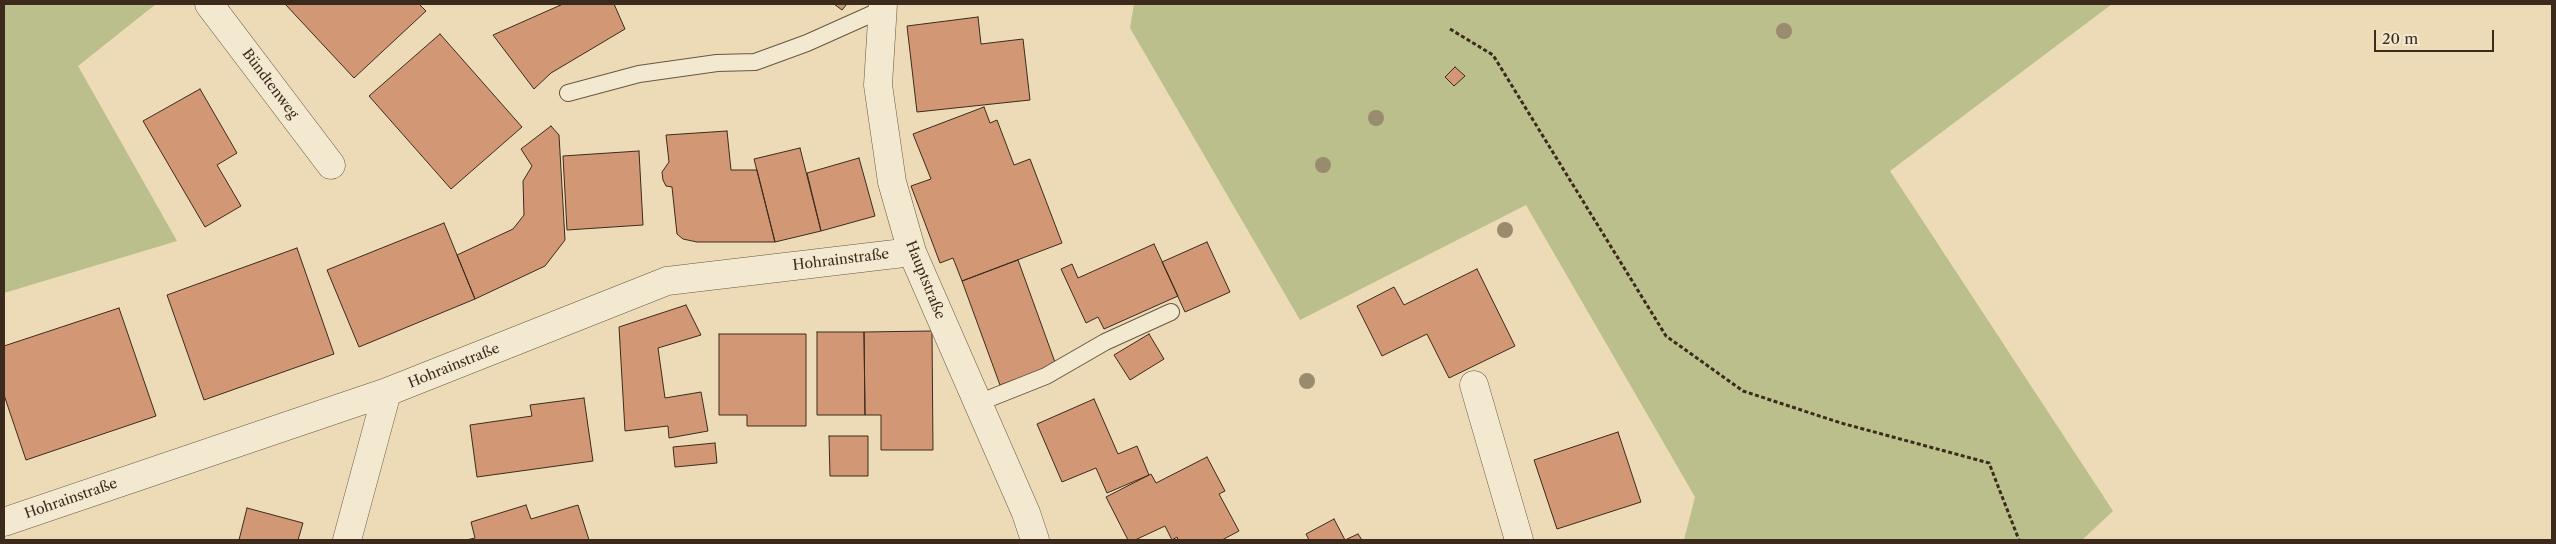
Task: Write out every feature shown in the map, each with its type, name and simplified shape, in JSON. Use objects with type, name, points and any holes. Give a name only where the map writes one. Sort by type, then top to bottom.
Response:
[{"type":"street","name":"Bündtenweg","points":[[209,4],[331,165]]},
{"type":"street","name":"Hauptstraße","points":[[883,6],[878,85],[892,182],[912,252],[1026,513],[1035,540]]},
{"type":"street","name":"Hohrainstraße","points":[[4,522],[387,392],[667,281],[912,252]]},
{"type":"street","points":[[1474,384],[1520,540]]},
{"type":"street","points":[[347,540],[387,392]]},
{"type":"lane","points":[[568,93],[639,74],[717,63],[755,62],[807,43],[883,6]]},
{"type":"lane","points":[[978,403],[1046,376],[1105,342],[1171,312]]},
{"type":"path","points":[[1450,29],[1493,55],[1666,336],[1743,391],[1841,423],[1989,463],[2019,540]]},
{"type":"green space","points":[[4,4],[156,4],[78,66],[177,241],[4,293]]},
{"type":"green space","points":[[1134,4],[2112,4],[1890,171],[2113,511],[2082,540],[1684,540],[1695,497],[1526,205],[1300,320],[1130,28]]},
{"type":"building","points":[[285,4],[419,4],[426,11],[354,78]]},
{"type":"building","points":[[563,4],[614,4],[625,29],[551,73],[534,89],[493,35]]},
{"type":"building","points":[[834,4],[847,4],[842,10]]},
{"type":"building","points":[[978,17],[981,44],[1023,39],[1030,100],[917,112],[907,26]]},
{"type":"building","points":[[440,34],[522,127],[451,189],[369,96]]},
{"type":"building","points":[[1455,67],[1465,76],[1454,86],[1445,77]]},
{"type":"building","points":[[200,89],[237,153],[217,165],[241,206],[205,227],[143,121]]},
{"type":"building","points":[[984,107],[990,123],[997,120],[1014,165],[1030,159],[1062,243],[962,281],[953,258],[940,263],[911,186],[931,179],[913,134]]},
{"type":"building","points":[[551,126],[559,135],[565,240],[545,266],[475,299],[457,255],[513,229],[524,215],[523,181],[532,166],[521,149]]},
{"type":"building","points":[[727,131],[731,170],[757,170],[775,242],[697,242],[683,239],[677,234],[672,187],[666,186],[662,172],[669,162],[666,135]]},
{"type":"building","points":[[800,148],[821,231],[775,242],[754,159]]},
{"type":"building","points":[[639,151],[643,225],[567,230],[563,156]]},
{"type":"building","points":[[859,158],[875,216],[821,231],[807,173]]},
{"type":"building","points":[[444,223],[475,299],[359,347],[327,270]]},
{"type":"building","points":[[1207,242],[1230,292],[1185,312],[1162,262]]},
{"type":"building","points":[[1154,244],[1178,296],[1104,329],[1098,317],[1086,323],[1061,269],[1072,264],[1078,278]]},
{"type":"building","points":[[297,248],[334,354],[204,400],[167,295]]},
{"type":"building","points":[[1018,260],[1056,365],[1000,385],[962,281]]},
{"type":"building","points":[[1477,269],[1515,346],[1449,378],[1427,334],[1382,356],[1357,306],[1394,287],[1404,305]]},
{"type":"building","points":[[686,305],[701,335],[658,348],[665,398],[701,392],[708,431],[669,438],[668,426],[625,431],[619,327]]},
{"type":"building","points":[[119,308],[156,416],[26,460],[4,395],[4,346]]},
{"type":"building","points":[[932,331],[933,450],[881,450],[881,415],[865,415],[864,332]]},
{"type":"building","points":[[817,332],[864,332],[865,415],[817,415]]},
{"type":"building","points":[[719,334],[806,334],[806,426],[747,426],[747,415],[719,415]]},
{"type":"building","points":[[1149,334],[1164,359],[1130,380],[1114,355]]},
{"type":"building","points":[[584,398],[593,461],[477,477],[470,425],[532,416],[530,405]]},
{"type":"building","points":[[1094,399],[1118,454],[1137,446],[1149,475],[1107,493],[1096,468],[1062,482],[1037,424]]},
{"type":"building","points":[[1618,432],[1641,502],[1557,529],[1534,460]]},
{"type":"building","points":[[829,436],[868,436],[868,476],[830,476]]},
{"type":"building","points":[[715,443],[717,463],[675,467],[673,447]]},
{"type":"building","points":[[1207,457],[1225,491],[1219,494],[1239,531],[1222,540],[1178,540],[1177,537],[1172,540],[1165,526],[1135,540],[1128,540],[1106,497],[1151,474],[1156,483]]},
{"type":"building","points":[[526,505],[531,519],[578,505],[589,540],[466,540],[475,538],[471,522]]},
{"type":"building","points":[[247,508],[303,523],[298,540],[239,540]]},
{"type":"building","points":[[1334,519],[1345,540],[1309,540],[1306,534]]},
{"type":"building","points":[[1358,534],[1362,540],[1345,540]]}]
